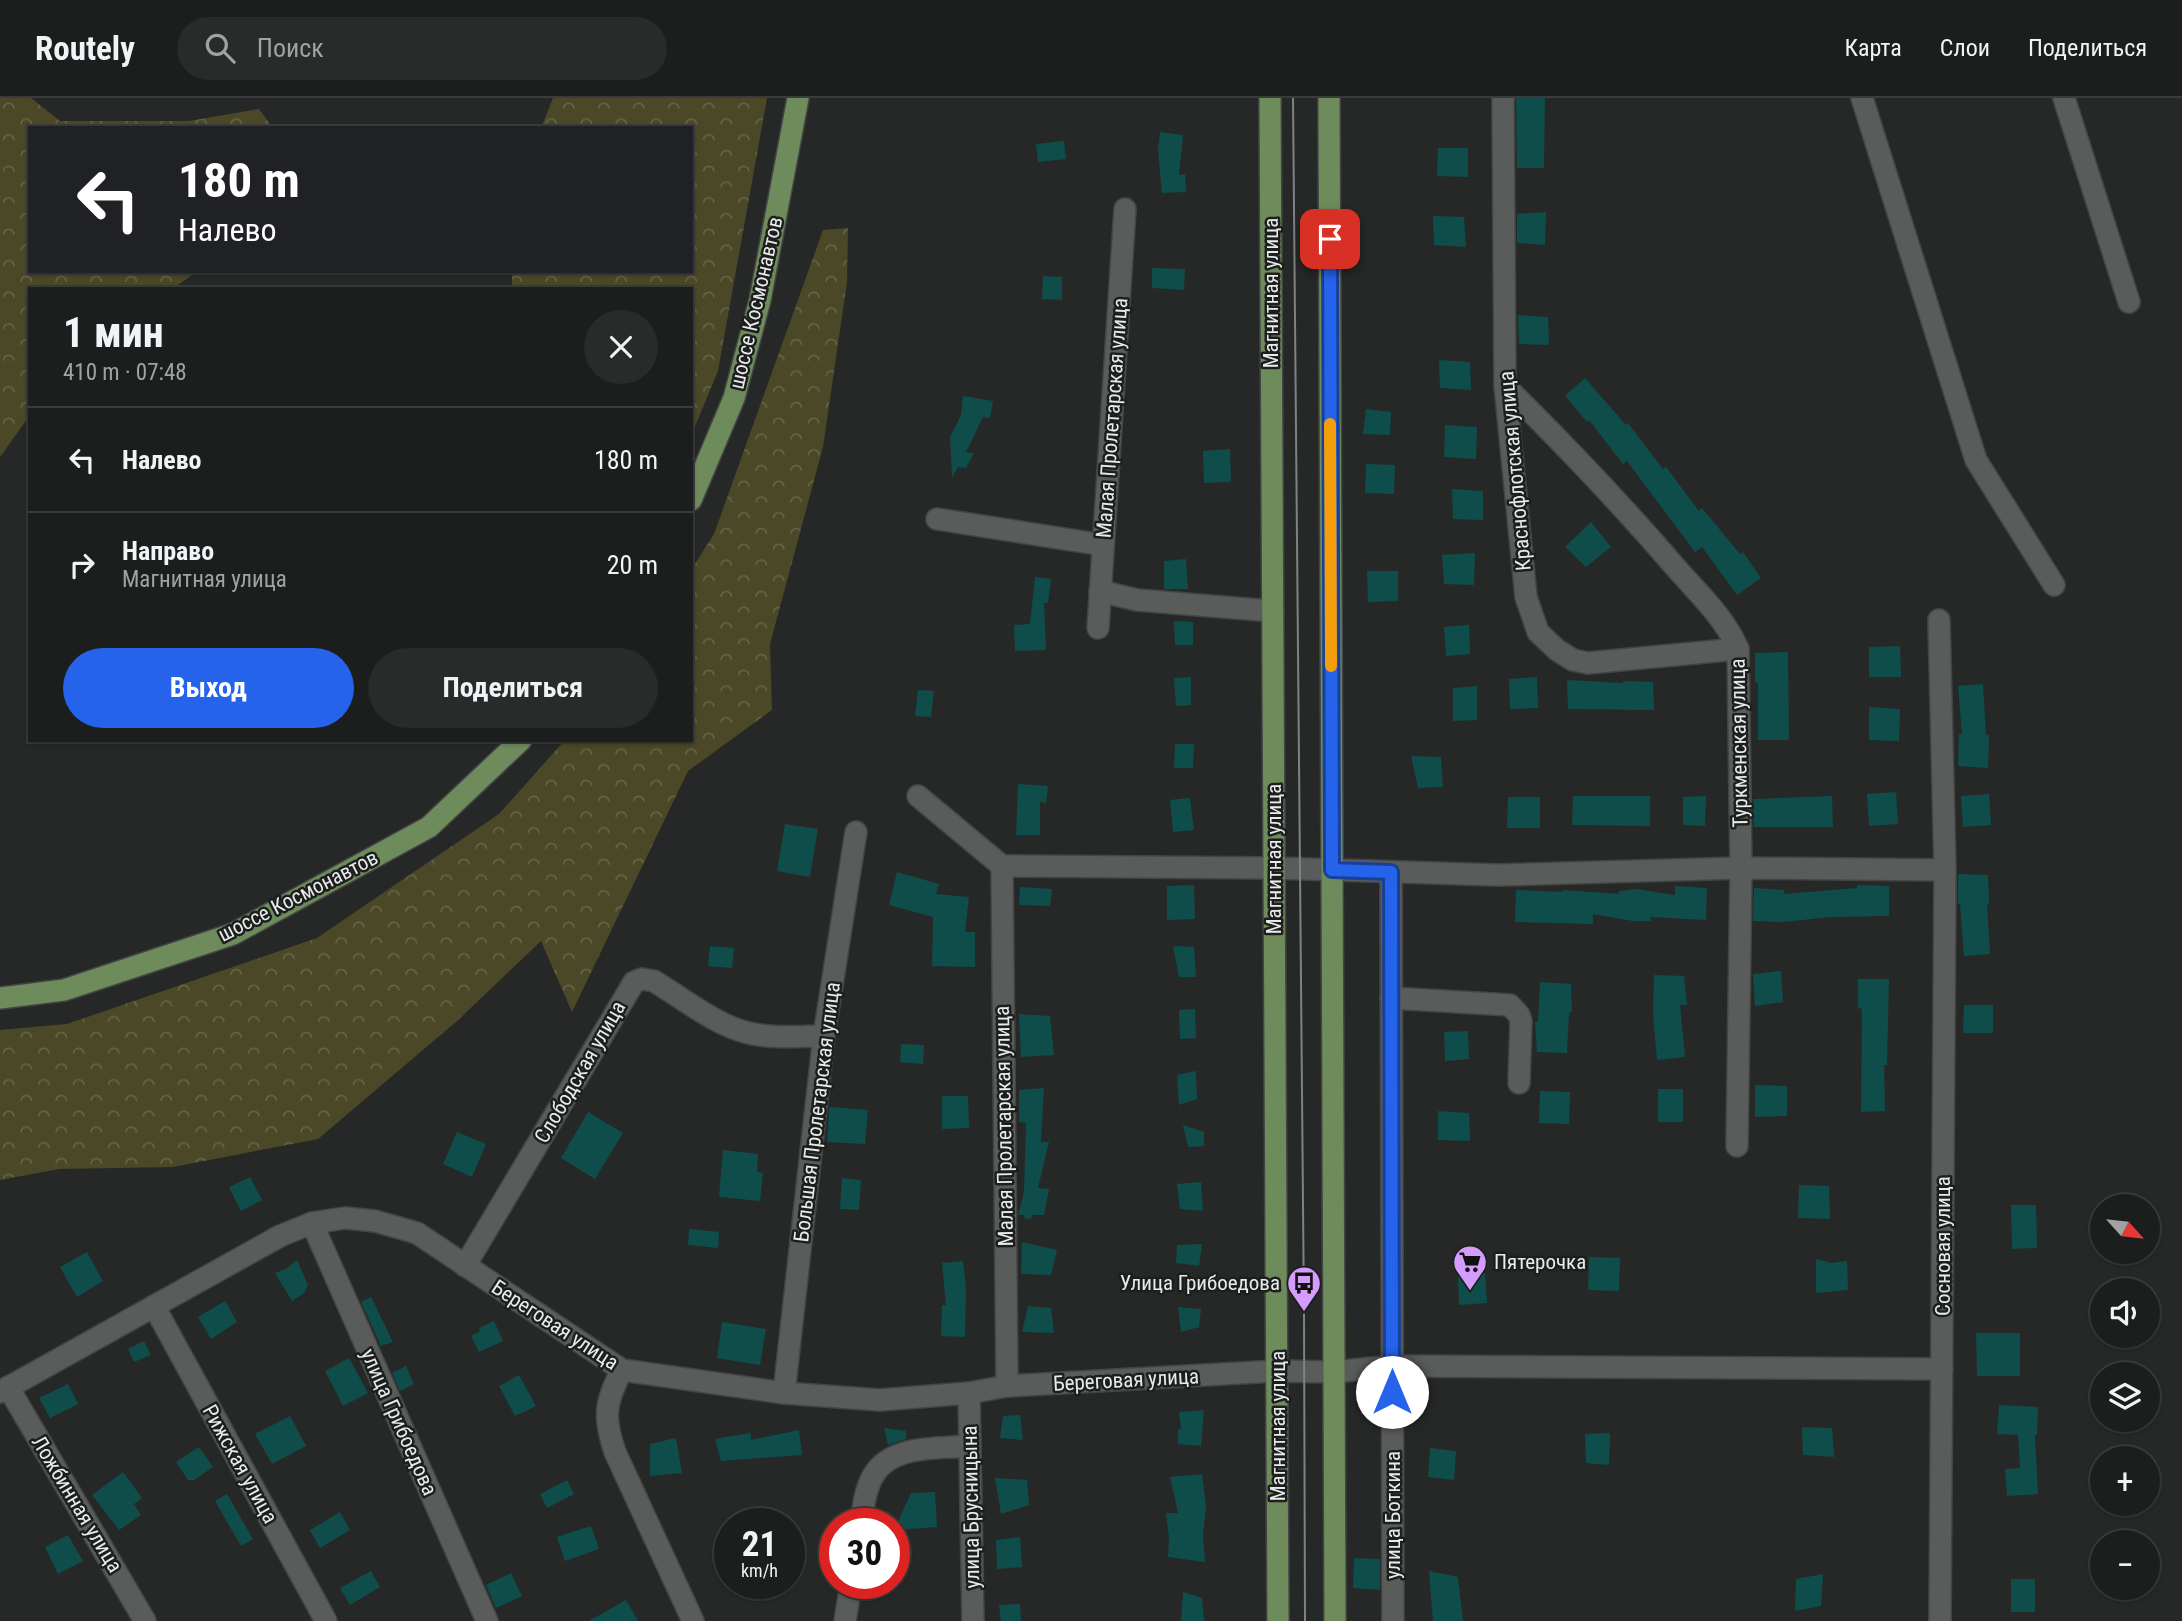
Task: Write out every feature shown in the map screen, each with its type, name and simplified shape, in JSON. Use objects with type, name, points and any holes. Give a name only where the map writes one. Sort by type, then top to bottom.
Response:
[{"type":"main road","name":"шоссе Космонавтов","points":[[693,495],[734,398],[760,300],[797,98]]},
{"type":"main road","name":"Магнитная улица","points":[[1269,98],[1278,1621]]},
{"type":"main road","points":[[1329,98],[1335,1621]]},
{"type":"main road","name":"шоссе Космонавтов","points":[[0,998],[64,990],[233,934],[429,827],[518,742]]},
{"type":"street","name":"Краснофлотская улица","points":[[1503,98],[1506,386],[1526,597],[1538,632],[1557,650],[1573,660],[1588,663],[1738,649]]},
{"type":"street","points":[[1862,98],[1976,460],[2053,585]]},
{"type":"street","points":[[2064,98],[2129,302]]},
{"type":"street","name":"Малая Пролетарская улица","points":[[1098,628],[1116,383],[1125,209]]},
{"type":"street","name":"Туркменская улица","points":[[1506,386],[1577,457],[1668,558],[1731,633],[1738,649],[1741,868],[1737,1146]]},
{"type":"street","points":[[937,519],[1102,545]]},
{"type":"street","points":[[1100,591],[1138,600],[1273,611]]},
{"type":"street","name":"Сосновая улица","points":[[1940,620],[1945,870],[1940,1621]]},
{"type":"street","points":[[918,796],[1002,866],[1274,868],[1498,875],[1741,868],[1945,870]]},
{"type":"street","name":"Большая Пролетарская улица","points":[[784,1394],[824,1036],[856,832]]},
{"type":"street","name":"Малая Пролетарская улица","points":[[1002,866],[1007,1387]]},
{"type":"street","name":"улица Боткина","points":[[1391,872],[1394,1621]]},
{"type":"street","name":"Слободская улица","points":[[465,1266],[634,982],[642,979],[654,981],[728,1026],[746,1032],[766,1036],[824,1036]]},
{"type":"street","points":[[1391,998],[1510,1005],[1521,1021],[1519,1083]]},
{"type":"street","name":"Береговая улица","points":[[4,1390],[280,1236],[312,1223],[345,1218],[375,1221],[417,1233],[622,1370],[784,1394],[880,1400],[1007,1387],[1278,1371],[1334,1372],[1392,1366],[1942,1369]]},
{"type":"street","name":"улица Грибоедова","points":[[312,1223],[487,1621]]},
{"type":"street","name":"Рижская улица","points":[[154,1306],[326,1621]]},
{"type":"street","points":[[622,1370],[607,1406],[608,1430],[615,1452],[693,1621]]},
{"type":"street","name":"Ложбинная улица","points":[[4,1390],[145,1621]]},
{"type":"street","name":"улица Брусницына","points":[[969,1393],[973,1621]]},
{"type":"street","points":[[863,1508],[873,1475],[889,1459],[910,1451],[970,1446]]},
{"type":"street","points":[[845,1621],[849,1599]]},
{"type":"green space","points":[[0,98],[31,98],[60,121],[189,121],[259,109],[272,126],[28,126],[28,273],[195,273],[175,287],[28,287],[28,418],[0,457]]},
{"type":"green space","points":[[553,98],[767,98],[718,371],[693,431],[693,287],[512,287],[512,273],[693,273],[693,126],[542,126]]},
{"type":"green space","points":[[848,228],[847,282],[823,447],[770,644],[772,710],[688,771],[572,1012],[541,941],[457,1021],[318,1139],[173,1167],[59,1169],[0,1180],[0,1030],[67,1024],[317,938],[499,814],[563,742],[693,742],[693,567],[714,534],[823,230]]},
{"type":"building","points":[[1516,98],[1545,98],[1544,168],[1517,168]]},
{"type":"building","points":[[1160,132],[1183,135],[1179,175],[1185,174],[1186,192],[1162,193],[1158,150]]},
{"type":"building","points":[[1064,141],[1066,159],[1038,162],[1036,144]]},
{"type":"building","points":[[1438,148],[1468,148],[1468,177],[1437,176]]},
{"type":"building","points":[[1546,212],[1545,245],[1517,243],[1517,214]]},
{"type":"building","points":[[1433,216],[1464,217],[1466,247],[1434,245]]},
{"type":"building","points":[[1152,268],[1185,269],[1184,290],[1152,288]]},
{"type":"building","points":[[1043,276],[1062,277],[1062,300],[1042,299]]},
{"type":"building","points":[[1518,315],[1548,317],[1549,345],[1519,344]]},
{"type":"building","points":[[1439,360],[1470,362],[1471,390],[1440,388]]},
{"type":"building","points":[[1585,378],[1626,425],[1628,423],[1663,469],[1666,467],[1699,511],[1702,508],[1740,554],[1743,552],[1761,578],[1737,595],[1702,547],[1695,552],[1627,461],[1623,464],[1589,420],[1587,422],[1565,396]]},
{"type":"building","points":[[963,396],[993,401],[990,418],[983,417],[966,452],[974,453],[966,468],[958,467],[952,478],[950,437],[961,415]]},
{"type":"building","points":[[1366,409],[1391,412],[1390,435],[1363,434]]},
{"type":"building","points":[[1445,425],[1477,427],[1476,459],[1444,457]]},
{"type":"building","points":[[1230,449],[1231,482],[1204,483],[1203,451]]},
{"type":"building","points":[[1366,464],[1395,465],[1394,494],[1365,493]]},
{"type":"building","points":[[1452,489],[1483,491],[1483,520],[1453,519]]},
{"type":"building","points":[[1591,522],[1611,547],[1586,567],[1565,547]]},
{"type":"building","points":[[1475,553],[1474,585],[1444,584],[1442,555]]},
{"type":"building","points":[[1186,559],[1188,589],[1164,589],[1164,561]]},
{"type":"building","points":[[1367,571],[1398,571],[1398,601],[1368,602]]},
{"type":"building","points":[[1035,577],[1051,579],[1048,603],[1044,603],[1046,650],[1015,651],[1014,625],[1030,624]]},
{"type":"building","points":[[1174,621],[1193,622],[1193,645],[1175,645]]},
{"type":"building","points":[[1469,625],[1470,654],[1446,656],[1444,627]]},
{"type":"building","points":[[1900,646],[1901,677],[1869,677],[1869,647]]},
{"type":"building","points":[[1788,652],[1789,740],[1758,740],[1755,653]]},
{"type":"building","points":[[1191,677],[1191,705],[1176,706],[1174,678]]},
{"type":"building","points":[[1537,677],[1538,708],[1510,709],[1509,679]]},
{"type":"building","points":[[1567,680],[1653,682],[1654,710],[1568,709]]},
{"type":"building","points":[[1983,684],[1986,735],[1989,735],[1988,768],[1958,766],[1959,734],[1962,734],[1958,686]]},
{"type":"building","points":[[1477,686],[1477,720],[1453,721],[1453,688]]},
{"type":"building","points":[[918,690],[934,691],[931,717],[915,716]]},
{"type":"building","points":[[1869,707],[1900,709],[1899,741],[1869,740]]},
{"type":"building","points":[[1175,744],[1194,744],[1193,768],[1174,768]]},
{"type":"building","points":[[1411,756],[1441,757],[1443,787],[1418,788]]},
{"type":"building","points":[[1018,784],[1048,786],[1046,803],[1040,802],[1040,835],[1016,835]]},
{"type":"building","points":[[1896,792],[1898,824],[1869,826],[1867,794]]},
{"type":"building","points":[[1989,794],[1991,825],[1963,827],[1961,796]]},
{"type":"building","points":[[1573,796],[1650,796],[1650,826],[1572,825]]},
{"type":"building","points":[[1706,796],[1705,826],[1683,825],[1683,797]]},
{"type":"building","points":[[1832,796],[1833,827],[1754,827],[1753,799]]},
{"type":"building","points":[[1508,797],[1540,797],[1540,828],[1507,828]]},
{"type":"building","points":[[1190,798],[1194,830],[1173,832],[1170,800]]},
{"type":"building","points":[[785,824],[818,829],[810,877],[777,871]]},
{"type":"building","points":[[897,872],[939,884],[936,894],[969,897],[965,932],[975,932],[975,967],[932,966],[933,917],[889,905]]},
{"type":"building","points":[[1958,874],[1988,875],[1990,954],[1964,956],[1958,904]]},
{"type":"building","points":[[1194,885],[1195,919],[1167,920],[1167,886]]},
{"type":"building","points":[[1857,885],[1889,886],[1889,916],[1753,921],[1754,888],[1784,890],[1784,894],[1857,888]]},
{"type":"building","points":[[1675,886],[1707,888],[1706,920],[1650,917],[1651,921],[1633,921],[1593,914],[1593,924],[1515,922],[1516,890],[1619,894],[1619,891],[1635,889],[1675,895]]},
{"type":"building","points":[[1020,887],[1052,889],[1050,906],[1019,905]]},
{"type":"building","points":[[710,946],[734,948],[732,968],[708,966]]},
{"type":"building","points":[[1173,946],[1194,947],[1196,977],[1179,977]]},
{"type":"building","points":[[1781,971],[1783,1002],[1755,1006],[1753,974]]},
{"type":"building","points":[[1654,975],[1684,976],[1687,1005],[1680,1005],[1685,1057],[1657,1060],[1653,1014]]},
{"type":"building","points":[[1858,979],[1889,979],[1887,1065],[1884,1065],[1885,1111],[1861,1112],[1862,1009],[1858,1008]]},
{"type":"building","points":[[1540,982],[1571,984],[1572,1012],[1569,1013],[1567,1053],[1537,1052],[1535,1022],[1538,1022]]},
{"type":"building","points":[[1964,1005],[1993,1005],[1993,1033],[1963,1033]]},
{"type":"building","points":[[1195,1009],[1196,1038],[1180,1039],[1179,1010]]},
{"type":"building","points":[[1019,1014],[1050,1016],[1054,1055],[1021,1057]]},
{"type":"building","points":[[1468,1031],[1469,1059],[1445,1061],[1444,1032]]},
{"type":"building","points":[[901,1044],[924,1045],[923,1064],[900,1062]]},
{"type":"building","points":[[1196,1071],[1197,1099],[1179,1105],[1177,1075]]},
{"type":"building","points":[[1755,1085],[1787,1086],[1787,1116],[1755,1117]]},
{"type":"building","points":[[1044,1088],[1041,1142],[1049,1142],[1038,1188],[1049,1189],[1044,1215],[1032,1215],[1031,1219],[1018,1215],[1024,1192],[1026,1123],[1019,1122],[1019,1090]]},
{"type":"building","points":[[1658,1089],[1683,1089],[1683,1122],[1658,1122]]},
{"type":"building","points":[[1540,1091],[1570,1092],[1569,1124],[1539,1123]]},
{"type":"building","points":[[942,1096],[968,1096],[969,1128],[942,1129]]},
{"type":"building","points":[[829,1107],[868,1110],[865,1144],[827,1142]]},
{"type":"building","points":[[1438,1111],[1469,1113],[1470,1141],[1438,1140]]},
{"type":"building","points":[[588,1112],[623,1133],[595,1179],[561,1158]]},
{"type":"building","points":[[1183,1125],[1204,1132],[1204,1146],[1188,1147]]},
{"type":"building","points":[[457,1132],[486,1144],[472,1177],[443,1164]]},
{"type":"building","points":[[723,1150],[758,1154],[757,1172],[763,1173],[760,1201],[719,1197]]},
{"type":"building","points":[[250,1177],[262,1200],[241,1211],[229,1187]]},
{"type":"building","points":[[842,1178],[861,1180],[859,1210],[840,1209]]},
{"type":"building","points":[[1201,1182],[1203,1211],[1180,1209],[1177,1184]]},
{"type":"building","points":[[1799,1185],[1829,1186],[1830,1219],[1798,1218]]},
{"type":"building","points":[[2011,1205],[2036,1205],[2037,1248],[2012,1249]]},
{"type":"building","points":[[689,1229],[719,1232],[718,1248],[688,1245]]},
{"type":"building","points":[[1022,1242],[1057,1250],[1051,1275],[1021,1274]]},
{"type":"building","points":[[1202,1244],[1199,1266],[1176,1263],[1177,1245]]},
{"type":"building","points":[[87,1252],[103,1281],[77,1297],[60,1267]]},
{"type":"building","points":[[1589,1257],[1620,1258],[1619,1291],[1588,1290]]},
{"type":"building","points":[[1816,1259],[1831,1263],[1847,1261],[1848,1290],[1816,1293]]},
{"type":"building","points":[[297,1260],[308,1285],[304,1293],[292,1301],[275,1273],[286,1269]]},
{"type":"building","points":[[963,1261],[966,1288],[965,1337],[941,1336],[942,1305],[946,1305],[942,1263]]},
{"type":"building","points":[[1485,1273],[1487,1303],[1459,1305],[1458,1275]]},
{"type":"building","points":[[371,1297],[393,1342],[381,1346],[361,1302]]},
{"type":"building","points":[[225,1301],[237,1322],[211,1339],[198,1317]]},
{"type":"building","points":[[1028,1306],[1051,1308],[1054,1333],[1022,1332]]},
{"type":"building","points":[[1178,1307],[1201,1309],[1199,1327],[1181,1332]]},
{"type":"building","points":[[494,1321],[503,1341],[479,1352],[471,1336],[480,1331],[479,1328]]},
{"type":"building","points":[[722,1322],[766,1329],[760,1365],[717,1358]]},
{"type":"building","points":[[1976,1333],[2020,1333],[2020,1376],[1977,1376]]},
{"type":"building","points":[[144,1341],[151,1355],[134,1362],[128,1349]]},
{"type":"building","points":[[349,1358],[368,1393],[343,1406],[325,1371]]},
{"type":"building","points":[[406,1366],[414,1384],[400,1391],[392,1373]]},
{"type":"building","points":[[519,1375],[536,1406],[515,1416],[499,1386]]},
{"type":"building","points":[[68,1384],[78,1404],[50,1418],[39,1398]]},
{"type":"building","points":[[1999,1405],[2038,1407],[2035,1435],[2038,1494],[2007,1496],[2005,1469],[2020,1468],[2018,1435],[1997,1434]]},
{"type":"building","points":[[1204,1410],[1201,1446],[1178,1444],[1178,1430],[1181,1429],[1179,1412]]},
{"type":"building","points":[[1020,1415],[1023,1440],[1000,1438],[1003,1416]]},
{"type":"building","points":[[290,1416],[306,1446],[272,1464],[255,1434]]},
{"type":"building","points":[[1802,1427],[1832,1428],[1834,1457],[1803,1455]]},
{"type":"building","points":[[884,1428],[906,1431],[906,1439],[888,1445]]},
{"type":"building","points":[[799,1430],[802,1455],[721,1461],[715,1439],[751,1433],[751,1440]]},
{"type":"building","points":[[1610,1433],[1609,1465],[1586,1463],[1585,1434]]},
{"type":"building","points":[[676,1438],[682,1473],[650,1476],[650,1444]]},
{"type":"building","points":[[199,1447],[213,1467],[194,1480],[188,1480],[176,1462]]},
{"type":"building","points":[[1430,1448],[1456,1451],[1454,1480],[1428,1477]]},
{"type":"building","points":[[123,1472],[142,1498],[134,1504],[141,1515],[119,1530],[92,1495]]},
{"type":"building","points":[[1202,1474],[1206,1507],[1203,1536],[1205,1562],[1168,1557],[1166,1513],[1178,1513],[1170,1477]]},
{"type":"building","points":[[995,1478],[1027,1480],[1029,1505],[1001,1514]]},
{"type":"building","points":[[567,1480],[574,1494],[547,1508],[540,1494]]},
{"type":"building","points":[[935,1492],[937,1527],[910,1529],[910,1508],[904,1508],[911,1493]]},
{"type":"building","points":[[227,1494],[253,1539],[241,1546],[215,1501]]},
{"type":"building","points":[[340,1512],[350,1530],[320,1548],[310,1530]]},
{"type":"building","points":[[591,1526],[599,1549],[565,1561],[557,1537]]},
{"type":"building","points":[[68,1535],[83,1561],[58,1574],[45,1547]]},
{"type":"building","points":[[1020,1537],[1022,1567],[997,1569],[996,1540]]},
{"type":"building","points":[[1354,1558],[1380,1559],[1380,1590],[1353,1588]]},
{"type":"building","points":[[371,1571],[380,1587],[350,1605],[340,1588]]},
{"type":"building","points":[[1429,1571],[1458,1577],[1463,1621],[1433,1621]]},
{"type":"building","points":[[511,1573],[522,1596],[496,1608],[486,1585]]},
{"type":"building","points":[[1823,1574],[1821,1606],[1795,1611],[1796,1579]]},
{"type":"building","points":[[2011,1579],[2035,1579],[2035,1612],[2011,1612]]},
{"type":"building","points":[[1183,1592],[1202,1598],[1204,1621],[1181,1621]]},
{"type":"building","points":[[626,1600],[638,1621],[589,1621]]},
{"type":"building","points":[[1020,1604],[1021,1621],[1001,1621],[999,1605]]},
{"type":"tram line","points":[[1293,98],[1305,1621]]},
{"type":"slow traffic","points":[[1330,424],[1331,666]]},
{"type":"place","name":"Пятерочка","points":[[1470,1292]]},
{"type":"place","name":"Улица Грибоедова","points":[[1304,1313]]},
{"type":"route","points":[[1330,239],[1332,870],[1391,872],[1392,1392]]}]
